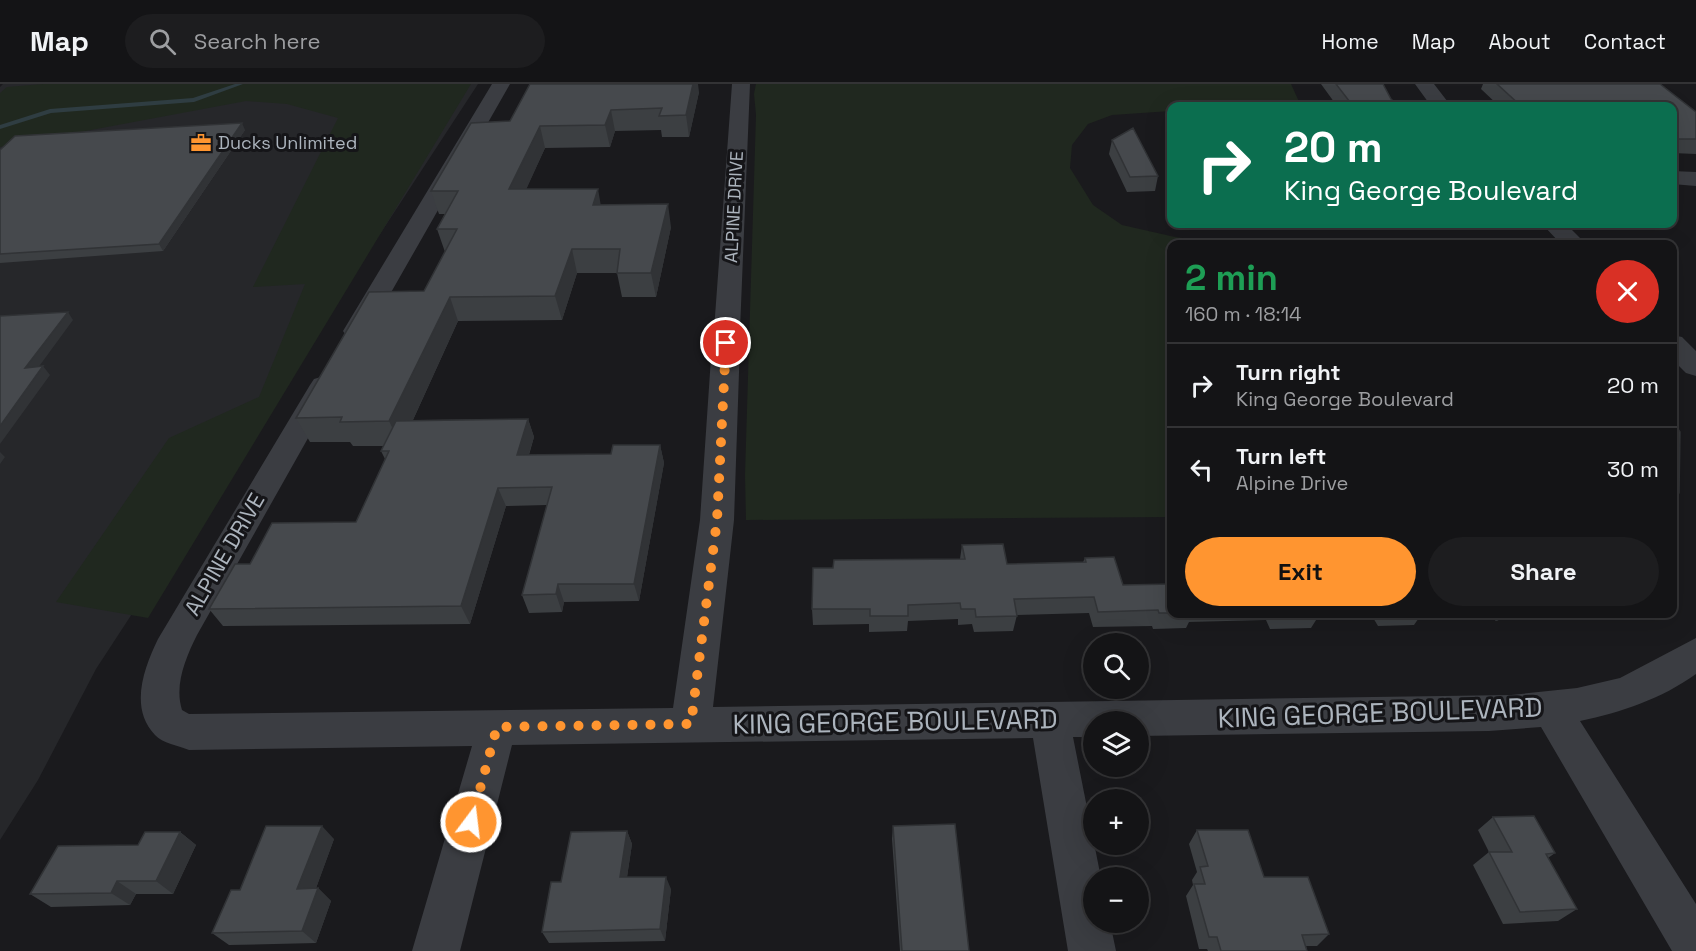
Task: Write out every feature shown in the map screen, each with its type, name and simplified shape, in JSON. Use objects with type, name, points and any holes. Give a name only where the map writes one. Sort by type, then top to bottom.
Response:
[{"type":"street","name":"ALPINE DRIVE","points":[[189,732],[169,723],[160,706],[161,687],[168,657],[181,629],[501,84]]},
{"type":"street","name":"ALPINE DRIVE","points":[[691,724],[717,520],[741,84]]},
{"type":"street","points":[[1424,84],[1438,102]]},
{"type":"street","points":[[1677,178],[1696,180]]},
{"type":"street","points":[[1557,228],[1570,240]]},
{"type":"street","points":[[1677,348],[1696,367]]},
{"type":"street","name":"KING GEORGE BOULEVARD","points":[[189,732],[1489,714],[1551,709],[1607,698],[1659,678],[1696,654]]},
{"type":"street","points":[[1551,709],[1696,947]]},
{"type":"street","points":[[1050,720],[1092,951]]},
{"type":"street","points":[[436,951],[497,727]]},
{"type":"shaded area","points":[[3,84],[478,84],[96,669],[38,780],[0,840],[0,87]]},
{"type":"shaded area","points":[[43,84],[471,84],[148,618],[56,602],[169,438],[259,397],[305,284],[253,287],[338,118],[287,104],[246,101],[0,147],[0,93],[7,87]]},
{"type":"shaded area","points":[[756,84],[1291,84],[1299,102],[1167,102],[1167,111],[1112,115],[1088,124],[1072,145],[1070,168],[1093,205],[1122,225],[1197,240],[1167,240],[1167,517],[746,520],[745,475],[756,115],[754,94]]},
{"type":"building","points":[[530,84],[693,84],[686,115],[659,116],[662,108],[611,110],[605,125],[540,126],[509,189],[598,189],[593,205],[668,204],[651,273],[617,273],[620,249],[572,249],[555,296],[450,297],[389,421],[340,422],[342,417],[296,418],[369,292],[424,291],[457,229],[437,229],[458,191],[431,191],[471,123],[510,121]]},
{"type":"building","points":[[1336,84],[1383,84],[1394,102],[1350,102]]},
{"type":"building","points":[[1497,84],[1660,84],[1696,112],[1696,139],[1677,139],[1677,102],[1517,102]]},
{"type":"building","points":[[242,123],[159,244],[0,254],[0,150],[15,136]]},
{"type":"building","points":[[1133,128],[1158,176],[1130,177],[1112,140]]},
{"type":"building","points":[[68,312],[25,368],[43,366],[0,426],[0,316]]},
{"type":"building","points":[[528,419],[517,455],[611,454],[613,445],[660,445],[634,584],[558,584],[556,594],[522,595],[552,487],[498,488],[461,606],[209,609],[235,564],[250,564],[272,523],[356,522],[389,451],[381,451],[396,421]]},
{"type":"building","points":[[1677,428],[1680,432],[1679,493],[1677,495]]},
{"type":"building","points":[[1003,544],[1007,564],[1086,562],[1085,558],[1114,557],[1123,585],[1167,584],[1167,613],[1159,613],[1158,610],[1098,612],[1094,597],[1014,599],[1017,616],[976,617],[975,609],[961,609],[960,603],[908,605],[908,616],[870,616],[870,609],[812,609],[813,568],[833,568],[834,560],[965,559],[962,545]]},
{"type":"building","points":[[1534,816],[1555,853],[1546,854],[1577,909],[1520,912],[1489,852],[1512,852],[1493,817]]},
{"type":"building","points":[[955,824],[969,951],[902,951],[893,826]]},
{"type":"building","points":[[266,826],[322,826],[297,889],[318,888],[302,931],[212,933],[231,890],[240,890]]},
{"type":"building","points":[[1197,830],[1248,830],[1264,877],[1308,877],[1329,934],[1302,935],[1307,951],[1221,951],[1217,937],[1209,937],[1194,884],[1205,884],[1200,867],[1208,866]]},
{"type":"building","points":[[627,831],[620,877],[666,877],[660,929],[542,932],[551,882],[561,882],[571,832]]},
{"type":"building","points":[[145,832],[180,832],[156,881],[117,881],[111,893],[30,894],[58,846],[138,845]]},
{"type":"waterway","points":[[0,127],[50,111],[194,100],[240,84]]},
{"type":"place","name":"Ducks Unlimited","points":[[201,143]]},
{"type":"route","points":[[471,822],[497,727],[691,724],[717,520],[726,343]]}]
